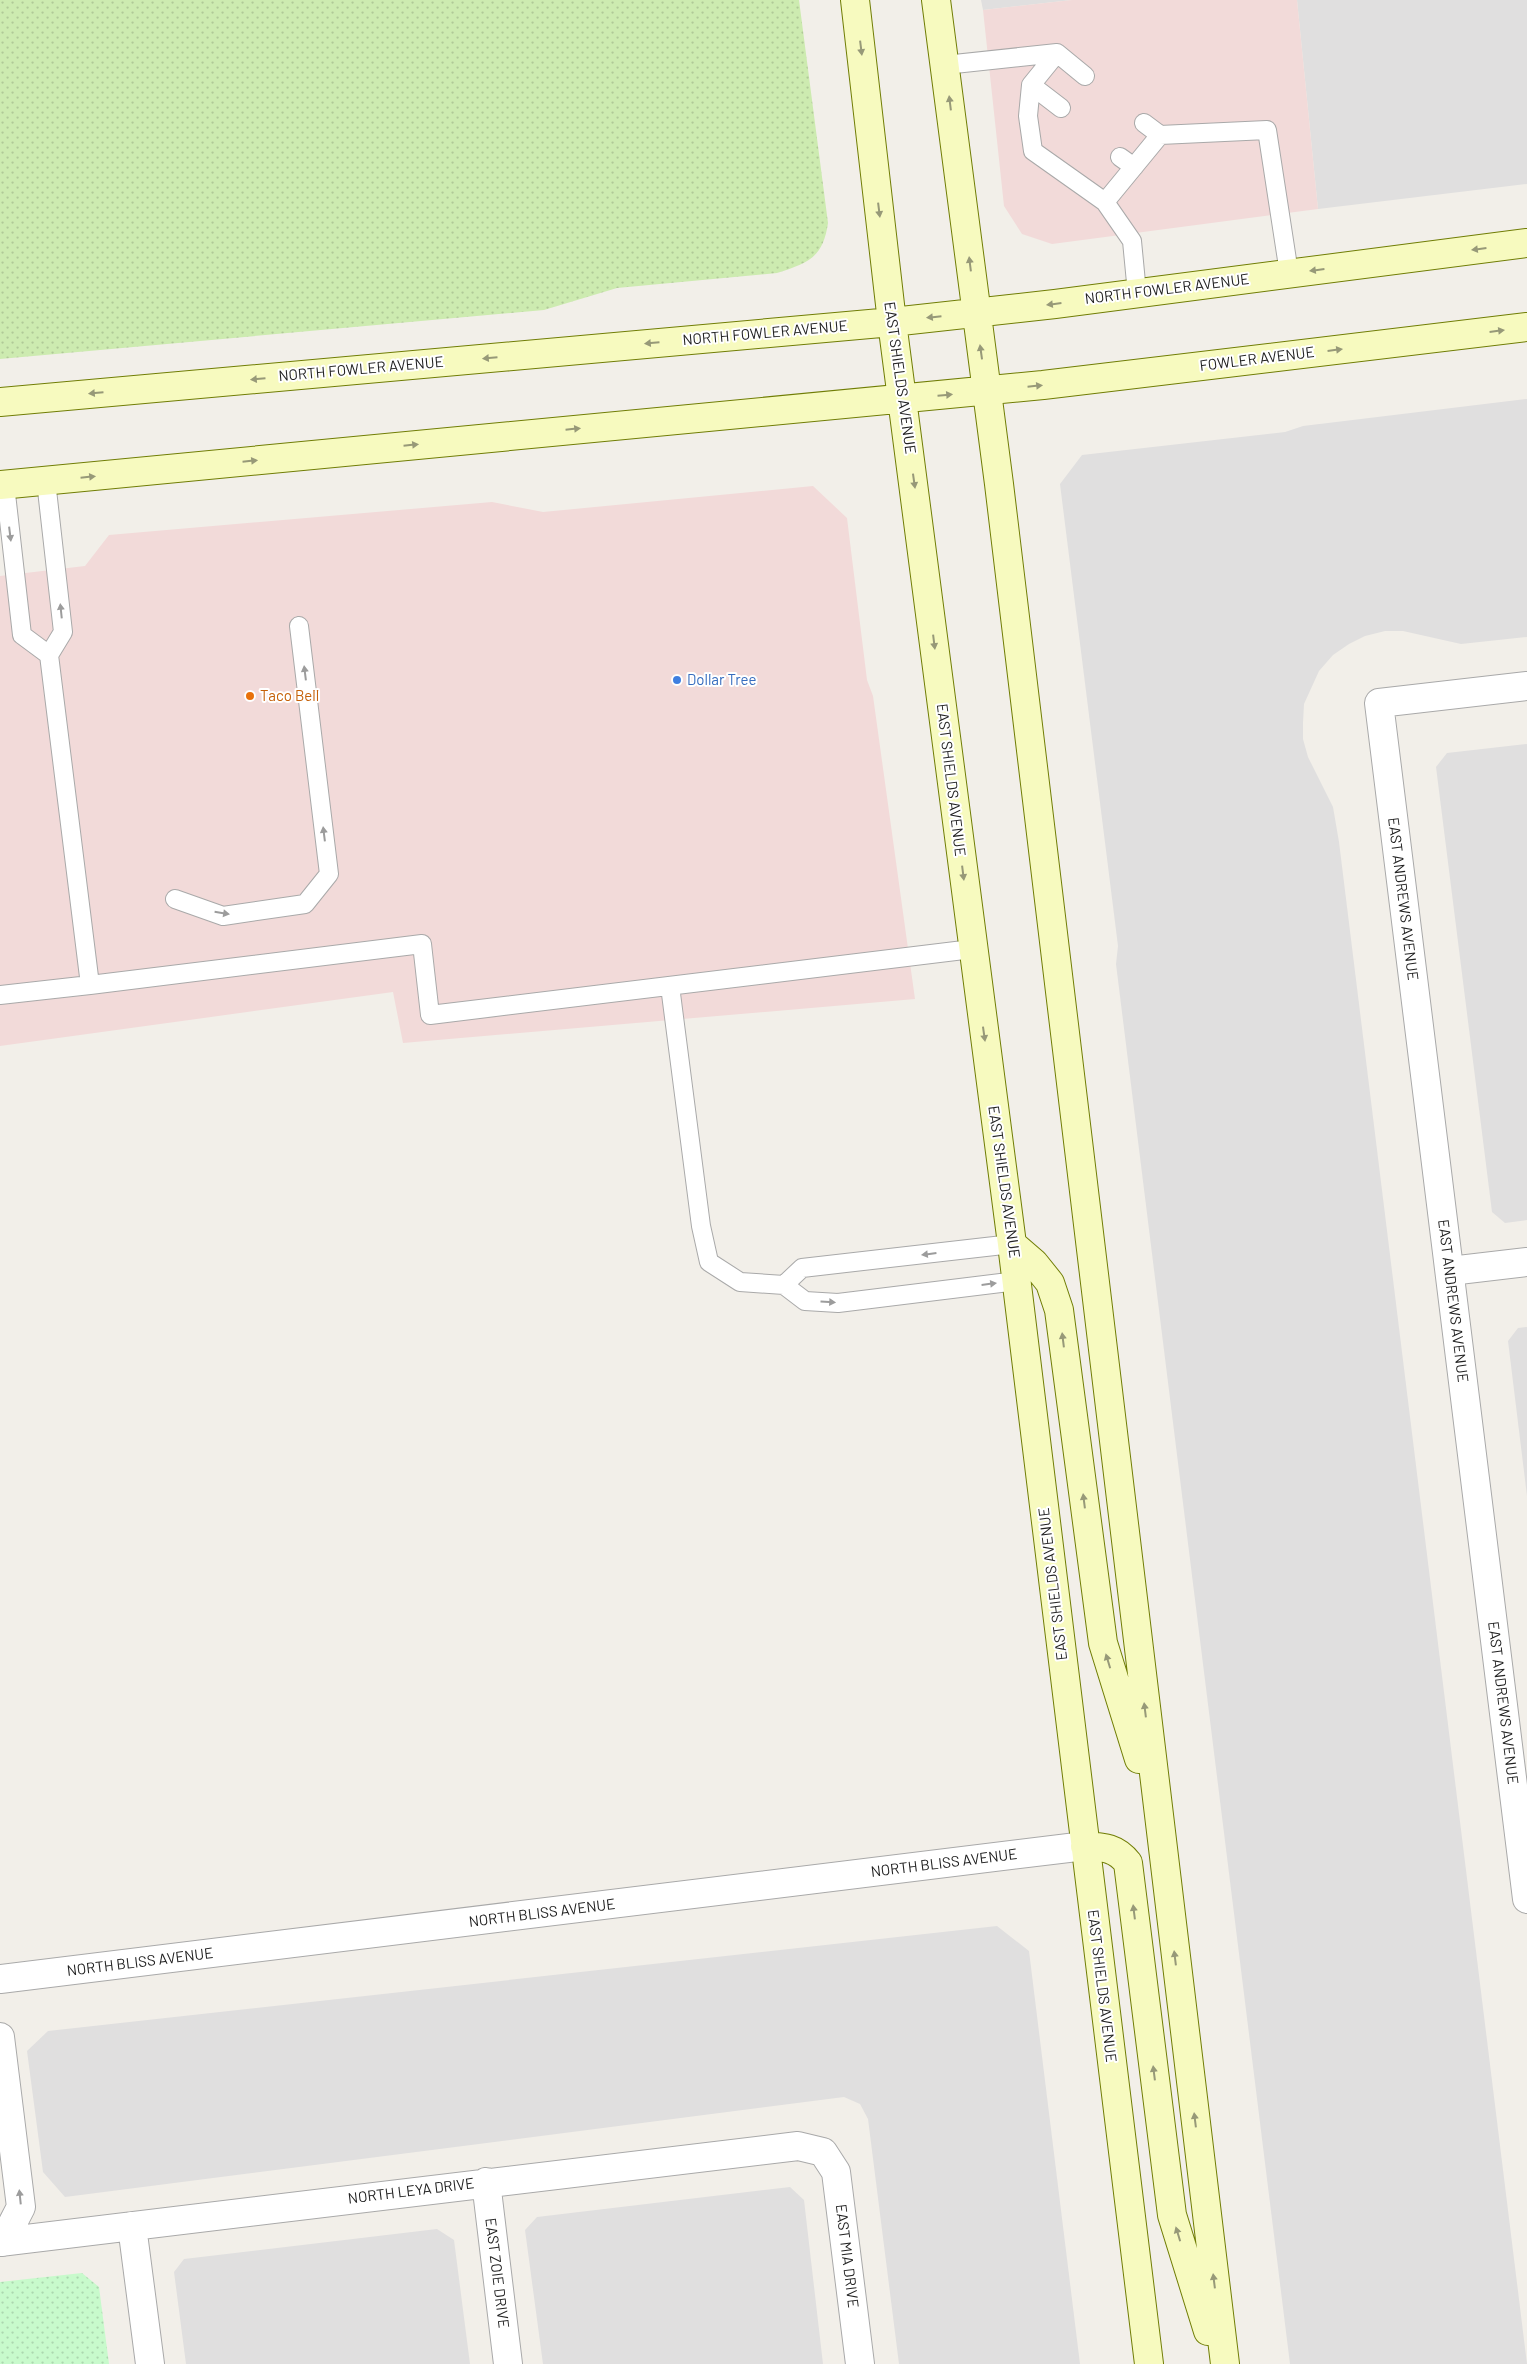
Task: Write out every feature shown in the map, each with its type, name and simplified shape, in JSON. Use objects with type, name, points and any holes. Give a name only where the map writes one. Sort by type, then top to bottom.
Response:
[{"type":"main road","name":"EAST SHIELDS AVENUE","points":[[855,0],[892,322],[972,949],[1017,1281],[1149,2364]]},
{"type":"main road","points":[[936,0],[986,391],[1225,2364]]},
{"type":"main road","name":"NORTH FOWLER AVENUE","points":[[0,402],[892,322],[1527,243]]},
{"type":"main road","name":"FOWLER AVENUE","points":[[986,391],[1527,327]]},
{"type":"main road","points":[[2,485],[986,391]]},
{"type":"main road","points":[[1012,1244],[1034,1263],[1050,1283],[1059,1310],[1103,1642],[1159,1825]]},
{"type":"main road","points":[[1085,1846],[1107,1847],[1122,1855],[1128,1863],[1172,2215],[1218,2364]]},
{"type":"street","name":"EAST ANDREWS AVENUE","points":[[1527,686],[1378,703],[1524,1847],[1527,1899]]},
{"type":"street","points":[[1450,1271],[1527,1262]]},
{"type":"street","name":"NORTH BLISS AVENUE","points":[[0,1979],[1085,1846]]},
{"type":"street","points":[[0,2037],[5,2110],[21,2207],[1,2241]]},
{"type":"street","name":"NORTH LEYA DRIVE","points":[[1,2241],[798,2146],[822,2152]]},
{"type":"street","name":"EAST MIA DRIVE","points":[[822,2152],[836,2172],[860,2364]]},
{"type":"street","name":"EAST ZOIE DRIVE","points":[[486,2182],[508,2364]]},
{"type":"street","points":[[132,2226],[150,2364]]},
{"type":"lane","points":[[945,65],[1057,53],[1085,76]]},
{"type":"lane","points":[[1057,53],[1031,85],[1028,116],[1033,151],[1106,202],[1132,241],[1137,293]]},
{"type":"lane","points":[[1031,85],[1061,108]]},
{"type":"lane","points":[[1144,122],[1160,135]]},
{"type":"lane","points":[[1106,202],[1127,162],[1160,135],[1266,130],[1289,273]]},
{"type":"lane","points":[[46,481],[63,632],[48,656],[90,985]]},
{"type":"lane","points":[[2,485],[22,635],[48,656]]},
{"type":"lane","points":[[176,899],[223,916],[305,904],[329,874],[299,626]]},
{"type":"lane","points":[[0,995],[422,944],[430,1015],[972,949]]},
{"type":"lane","points":[[670,986],[701,1226],[709,1262],[740,1282],[784,1286],[806,1301],[838,1303],[1017,1281]]},
{"type":"lane","points":[[784,1286],[802,1268],[1012,1244]]},
{"type":"shaded area","points":[[981,0],[1072,0],[983,10]]},
{"type":"shaded area","points":[[1072,0],[1297,0],[1318,209],[1052,244],[1022,234],[1004,206],[983,10]]},
{"type":"shaded area","points":[[1297,0],[1527,0],[1527,184],[1318,209]]},
{"type":"shaded area","points":[[1527,399],[1527,637],[1461,644],[1403,631],[1385,631],[1365,636],[1333,655],[1319,671],[1304,704],[1303,739],[1308,757],[1333,807],[1339,842],[1527,2364],[1290,2364],[1116,964],[1118,946],[1060,484],[1082,455],[1285,432],[1303,426]]},
{"type":"shaded area","points":[[813,486],[847,518],[867,680],[873,696],[915,999],[403,1043],[393,992],[0,1046],[0,576],[85,566],[109,535],[492,502],[543,512]]},
{"type":"shaded area","points":[[1527,744],[1527,1220],[1505,1223],[1492,1212],[1436,767],[1447,753]]},
{"type":"shaded area","points":[[1527,1327],[1527,1496],[1508,1341],[1518,1328]]},
{"type":"shaded area","points":[[997,1926],[1029,1951],[1080,2364],[899,2364],[868,2119],[860,2104],[844,2097],[65,2197],[43,2172],[27,2051],[48,2031]]},
{"type":"shaded area","points":[[790,2187],[804,2200],[823,2364],[543,2364],[525,2230],[537,2217]]},
{"type":"shaded area","points":[[437,2229],[454,2240],[470,2364],[186,2364],[174,2272],[184,2259]]},
{"type":"green space","points":[[0,0],[799,0],[828,223],[826,235],[818,252],[812,257],[797,266],[777,273],[617,288],[544,310],[0,359]]},
{"type":"green space","points":[[82,2273],[99,2287],[109,2364],[0,2364],[0,2282]]},
{"type":"place","name":"Dollar Tree","points":[[677,680]]},
{"type":"place","name":"Taco Bell","points":[[250,696]]}]
